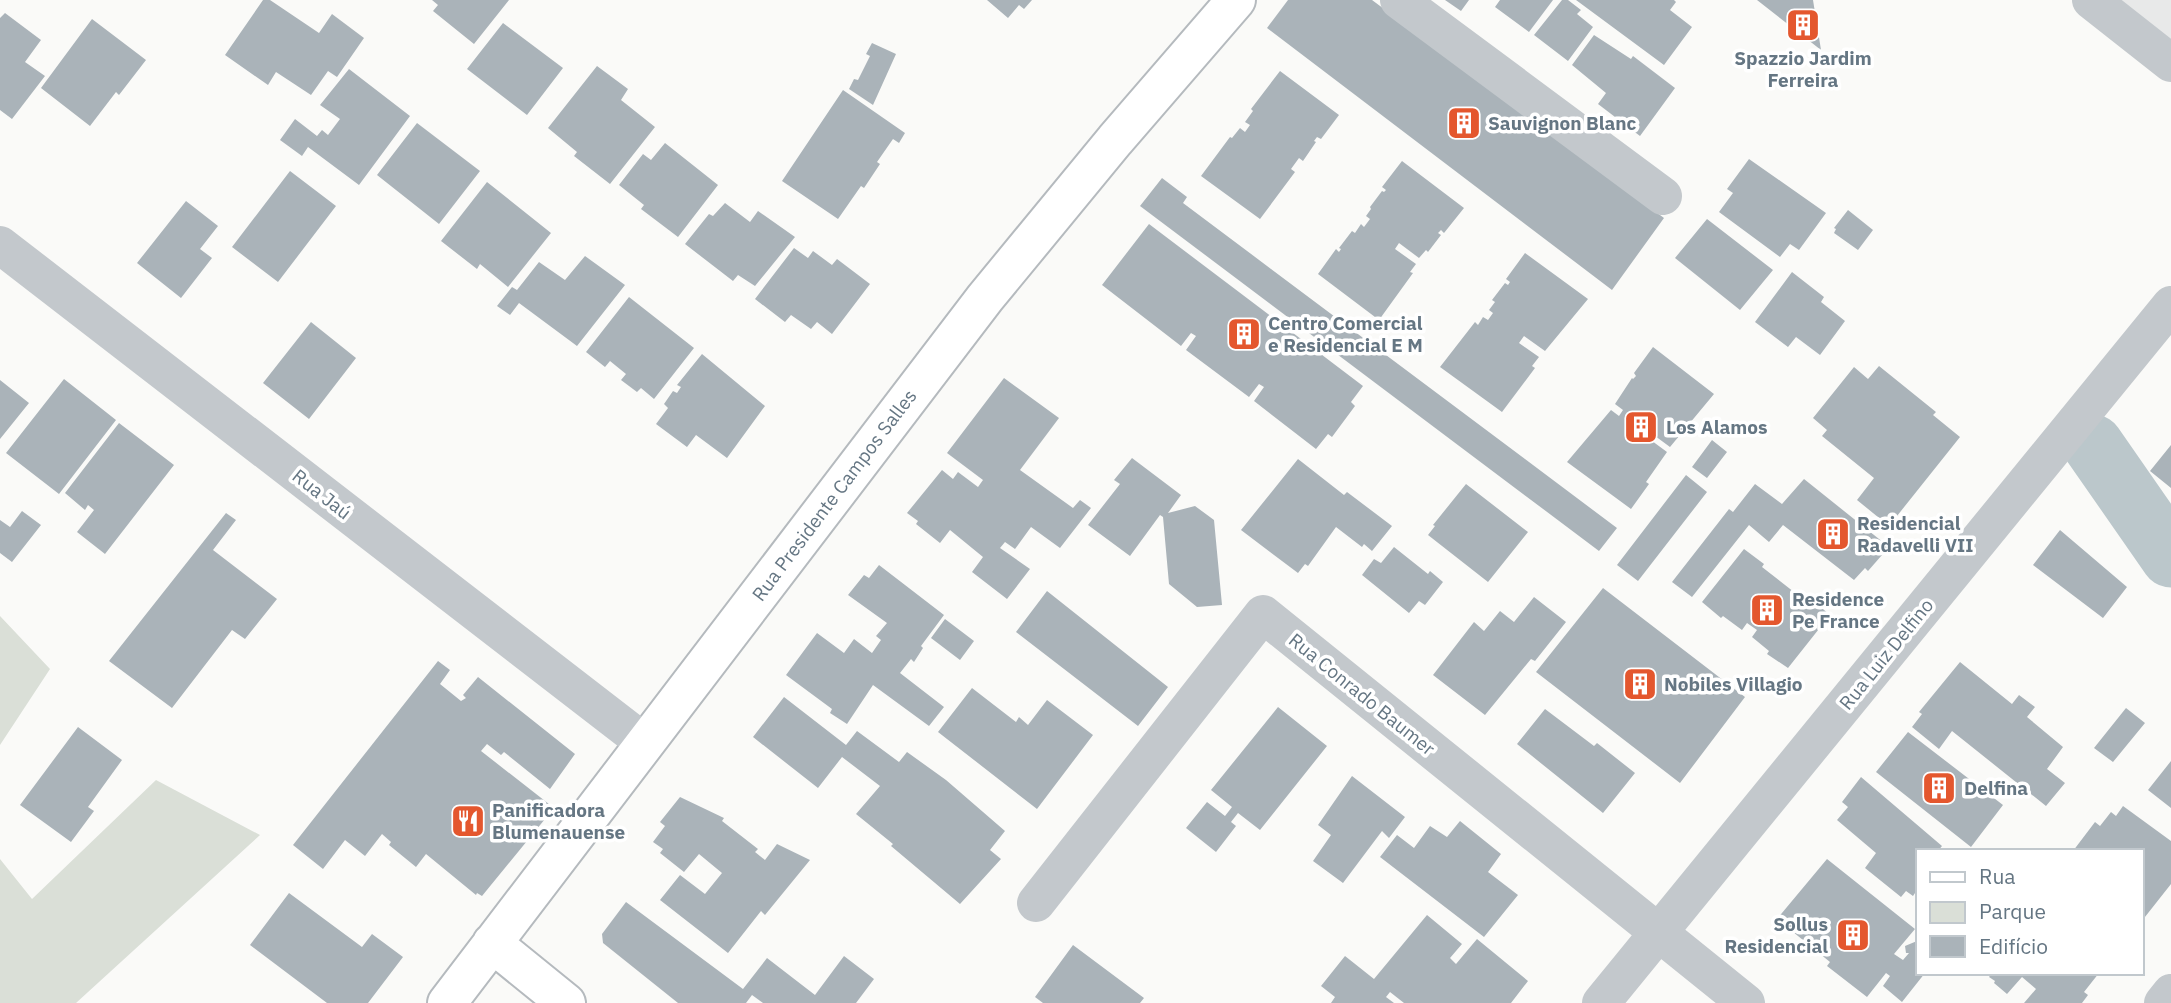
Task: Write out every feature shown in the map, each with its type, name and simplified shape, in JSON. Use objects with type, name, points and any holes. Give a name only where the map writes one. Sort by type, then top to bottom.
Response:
[{"type":"main road","name":"Rua Presidente Campos Salles","points":[[447,1003],[985,298],[1236,0]]},
{"type":"main road","points":[[492,943],[566,1003]]},
{"type":"street","points":[[1399,0],[1663,196]]},
{"type":"street","points":[[2091,0],[2171,63]]},
{"type":"street","name":"Rua Jaú","points":[[0,245],[645,743]]},
{"type":"street","name":"Rua Luiz Delfino","points":[[1601,1003],[2171,305]]},
{"type":"street","name":"Rua Conrado Baumer","points":[[1036,902],[1263,614],[1746,1003]]},
{"type":"street","points":[[2163,1003],[2171,993]]},
{"type":"shaded area","points":[[2116,0],[2171,0],[2171,44]]},
{"type":"green space","points":[[0,616],[50,669],[0,745]]},
{"type":"green space","points":[[156,780],[260,835],[76,1003],[0,1003],[0,859],[32,899]]},
{"type":"building","points":[[263,0],[270,0],[319,33],[332,14],[364,38],[337,77],[328,71],[311,95],[276,72],[268,85],[225,55]]},
{"type":"building","points":[[432,0],[509,0],[474,44],[433,11],[438,5]]},
{"type":"building","points":[[987,0],[1032,0],[1024,9],[1019,5],[1008,18]]},
{"type":"building","name":"Sauvignon Blanc","points":[[1288,0],[1372,0],[1664,218],[1612,290],[1267,28]]},
{"type":"building","points":[[1445,0],[1469,0],[1461,11]]},
{"type":"building","points":[[1500,0],[1553,0],[1529,32],[1495,7]]},
{"type":"building","points":[[1562,0],[1568,0],[1581,10],[1577,14],[1593,27],[1568,61],[1534,35]]},
{"type":"building","points":[[1576,0],[1674,0],[1676,2],[1670,10],[1692,27],[1664,65]]},
{"type":"building","name":"Spazzio Jardim Ferreira","points":[[1757,0],[1813,0],[1821,50]]},
{"type":"building","points":[[5,13],[41,40],[25,62],[45,76],[12,119],[0,110],[0,18]]},
{"type":"building","points":[[92,19],[146,60],[119,95],[116,92],[90,126],[41,88]]},
{"type":"building","points":[[503,23],[563,68],[527,115],[467,69]]},
{"type":"building","points":[[1594,35],[1631,59],[1633,56],[1675,88],[1640,136],[1598,104],[1606,93],[1572,65]]},
{"type":"building","points":[[872,43],[896,54],[873,105],[849,89],[854,79],[858,80],[870,56],[866,54]]},
{"type":"building","points":[[597,66],[628,89],[621,100],[655,127],[610,184],[574,156],[577,152],[548,128]]},
{"type":"building","points":[[349,69],[410,116],[359,185],[308,147],[302,156],[280,140],[295,119],[317,136],[322,130],[328,135],[340,119],[320,105]]},
{"type":"building","points":[[1280,71],[1339,115],[1321,139],[1317,137],[1303,161],[1299,158],[1291,169],[1295,172],[1260,219],[1201,176],[1230,137],[1240,128],[1245,132],[1250,125],[1245,122],[1253,111],[1251,109]]},
{"type":"building","points":[[843,90],[905,133],[899,143],[893,139],[864,188],[861,186],[838,219],[782,181]]},
{"type":"building","points":[[417,123],[480,171],[439,224],[377,175]]},
{"type":"building","points":[[665,143],[718,185],[678,237],[641,209],[644,205],[619,185],[643,154],[651,160]]},
{"type":"building","points":[[1749,159],[1826,213],[1799,250],[1790,244],[1780,257],[1719,212],[1733,193],[1727,189]]},
{"type":"building","points":[[1402,161],[1464,208],[1444,233],[1441,230],[1438,233],[1441,235],[1428,252],[1426,250],[1419,258],[1399,243],[1395,249],[1416,264],[1410,272],[1413,273],[1379,320],[1318,274],[1336,249],[1339,252],[1339,248],[1352,231],[1355,233],[1361,224],[1364,227],[1370,219],[1366,216],[1370,207],[1382,191],[1386,190],[1382,187]]},
{"type":"building","points":[[290,171],[336,206],[278,282],[232,247]]},
{"type":"building","points":[[1162,178],[1187,197],[1183,203],[1617,528],[1599,551],[1140,206]]},
{"type":"building","points":[[487,182],[551,233],[508,287],[480,264],[477,269],[441,241]]},
{"type":"building","points":[[186,201],[218,226],[200,249],[212,258],[181,298],[137,263]]},
{"type":"building","points":[[725,203],[750,222],[758,211],[795,237],[755,286],[738,275],[733,281],[685,244],[709,214],[713,216]]},
{"type":"building","points":[[1848,210],[1873,230],[1858,250],[1834,233],[1834,228]]},
{"type":"building","points":[[1707,219],[1773,270],[1740,310],[1675,258]]},
{"type":"building","name":"Centro Comercial e Residencial E M","points":[[1149,224],[1363,386],[1351,402],[1355,406],[1332,437],[1328,434],[1316,449],[1254,401],[1264,387],[1259,384],[1249,397],[1186,350],[1196,336],[1191,333],[1181,346],[1102,285]]},
{"type":"building","points":[[794,248],[808,258],[813,251],[832,265],[837,259],[870,284],[832,334],[817,322],[811,329],[791,315],[785,322],[755,299]]},
{"type":"building","points":[[1525,253],[1588,299],[1545,351],[1524,336],[1519,343],[1539,357],[1532,366],[1535,368],[1502,412],[1440,367],[1475,322],[1478,325],[1483,317],[1488,320],[1493,313],[1489,310],[1495,302],[1492,300],[1505,283],[1508,285],[1510,282],[1506,279]]},
{"type":"building","points":[[585,256],[625,285],[577,346],[519,303],[510,315],[497,306],[512,287],[517,290],[539,262],[565,280]]},
{"type":"building","points":[[1792,272],[1824,297],[1821,302],[1845,321],[1820,355],[1796,337],[1788,347],[1755,322]]},
{"type":"building","points":[[629,297],[694,348],[654,399],[641,388],[637,392],[621,380],[626,374],[610,361],[605,367],[586,352]]},
{"type":"building","points":[[311,322],[356,358],[309,419],[263,383]]},
{"type":"building","name":"Los Alamos","points":[[1653,347],[1714,394],[1670,447],[1651,433],[1648,438],[1667,452],[1631,509],[1567,462],[1611,410],[1619,416],[1623,410],[1615,404]]},
{"type":"building","points":[[702,354],[765,406],[727,458],[696,435],[687,447],[656,424],[668,408],[664,404],[673,391],[677,393],[681,387],[677,385]]},
{"type":"building","points":[[1879,366],[1936,412],[1933,415],[1960,437],[1889,526],[1857,500],[1874,478],[1822,436],[1827,430],[1813,418],[1854,367],[1868,379]]},
{"type":"building","points":[[1004,378],[1059,418],[1020,470],[1073,508],[1080,500],[1091,508],[1060,548],[1031,527],[1015,549],[1005,542],[1000,548],[1030,569],[1007,599],[972,572],[983,557],[950,530],[940,543],[907,513],[942,470],[953,479],[958,472],[978,487],[983,480],[947,453]]},
{"type":"building","points":[[64,379],[116,420],[59,494],[6,453]]},
{"type":"building","points":[[0,380],[29,403],[0,439]]},
{"type":"building","points":[[119,423],[174,465],[105,554],[77,532],[94,510],[88,505],[85,510],[65,493]]},
{"type":"building","points":[[1712,440],[1727,452],[1707,478],[1692,467]]},
{"type":"building","points":[[2171,445],[2171,488],[2150,471]]},
{"type":"building","points":[[1132,458],[1181,495],[1168,513],[1195,506],[1214,520],[1222,605],[1197,607],[1169,584],[1163,517],[1160,515],[1130,556],[1088,525],[1120,484],[1114,480]]},
{"type":"building","points":[[1298,459],[1344,495],[1347,492],[1392,526],[1372,551],[1364,544],[1362,547],[1336,527],[1308,566],[1305,564],[1298,573],[1241,530]]},
{"type":"building","points":[[1686,475],[1707,492],[1638,581],[1617,565]]},
{"type":"building","name":"Residencial Radavelli VII","points":[[1804,479],[1889,547],[1868,571],[1865,568],[1854,580],[1783,525],[1769,542],[1749,525],[1692,597],[1672,582],[1729,509],[1733,512],[1755,484],[1782,504]]},
{"type":"building","points":[[1466,484],[1528,532],[1488,582],[1428,535]]},
{"type":"building","points":[[22,511],[41,525],[12,562],[0,553],[0,520],[10,527]]},
{"type":"building","points":[[226,513],[236,520],[213,550],[277,599],[245,639],[232,630],[172,708],[109,661]]},
{"type":"building","points":[[2060,530],[2127,587],[2103,618],[2033,565]]},
{"type":"building","points":[[1394,547],[1428,574],[1430,571],[1443,582],[1425,605],[1419,601],[1409,613],[1362,575],[1374,559],[1381,563]]},
{"type":"building","name":"Residence Pe France","points":[[1744,549],[1764,564],[1762,567],[1808,603],[1811,599],[1830,615],[1788,668],[1767,654],[1769,651],[1752,637],[1757,630],[1747,623],[1742,630],[1723,616],[1721,618],[1702,602]]},
{"type":"building","points":[[879,565],[944,615],[921,646],[923,648],[914,662],[911,659],[900,673],[944,707],[929,726],[873,685],[847,724],[830,713],[832,709],[786,675],[817,633],[844,653],[854,639],[872,653],[881,640],[876,636],[887,623],[848,595],[864,575],[869,578]]},
{"type":"building","name":"Nobiles Villagio","points":[[1603,588],[1745,697],[1680,783],[1536,672]]},
{"type":"building","points":[[1047,591],[1168,687],[1138,726],[1016,632]]},
{"type":"building","points":[[1534,597],[1566,622],[1535,661],[1531,659],[1485,715],[1433,675],[1474,622],[1484,631],[1500,611],[1514,622]]},
{"type":"building","points":[[945,619],[974,641],[960,660],[931,638]]},
{"type":"building","points":[[438,661],[450,670],[440,684],[461,701],[466,698],[463,695],[478,677],[575,754],[550,789],[504,752],[501,755],[487,744],[481,751],[554,808],[482,896],[477,893],[476,895],[426,854],[416,867],[389,845],[391,842],[382,834],[365,856],[345,840],[323,869],[293,845]]},
{"type":"building","points":[[1960,662],[2012,704],[2019,695],[2035,707],[2027,717],[2063,747],[2047,769],[2065,783],[2046,806],[1952,731],[1939,749],[1912,727],[1922,714],[1919,712]]},
{"type":"building","points":[[972,688],[1016,722],[1019,717],[1028,725],[1047,700],[1093,735],[1037,809],[938,732]]},
{"type":"building","points":[[784,697],[846,745],[857,731],[899,762],[907,752],[946,780],[1005,831],[990,850],[1001,859],[960,904],[856,814],[880,786],[842,757],[818,788],[753,737]]},
{"type":"building","points":[[1278,707],[1327,746],[1260,830],[1238,813],[1231,822],[1236,826],[1216,852],[1186,828],[1207,802],[1225,816],[1232,807],[1211,790]]},
{"type":"building","points":[[2126,708],[2145,723],[2113,762],[2094,748]]},
{"type":"building","points":[[1545,709],[1594,746],[1597,743],[1635,773],[1603,813],[1517,744]]},
{"type":"building","points":[[78,727],[122,760],[88,807],[94,811],[71,842],[20,805]]},
{"type":"building","name":"Delfina","points":[[1908,732],[2003,805],[1971,847],[1876,772]]},
{"type":"building","points":[[2171,761],[2171,808],[2148,790]]},
{"type":"building","points":[[1352,776],[1405,817],[1389,838],[1382,831],[1343,883],[1313,861],[1331,835],[1318,825]]},
{"type":"building","points":[[1861,777],[1942,846],[1940,849],[1916,849],[1916,892],[1913,896],[1906,891],[1901,897],[1865,868],[1876,853],[1837,820],[1848,807],[1842,802]]},
{"type":"building","points":[[680,797],[724,818],[722,821],[758,849],[755,852],[765,860],[777,844],[810,860],[765,915],[761,911],[728,953],[660,900],[680,875],[705,894],[722,873],[699,854],[684,872],[660,853],[663,849],[653,842],[665,826],[660,822]]},
{"type":"building","points":[[2123,806],[2171,841],[2171,884],[2143,919],[2143,849],[2075,849],[2095,822],[2100,826],[2111,812],[2116,816]]},
{"type":"building","points":[[1460,821],[1501,854],[1488,872],[1518,895],[1484,937],[1380,857],[1397,835],[1414,848],[1430,826],[1447,837]]},
{"type":"building","name":"Sollus Residencial","points":[[1827,859],[1915,929],[1894,954],[1903,960],[1909,953],[1906,953],[1905,946],[1916,941],[1916,975],[1923,975],[1902,1002],[1883,986],[1890,976],[1886,973],[1867,997],[1827,966],[1830,962],[1777,919]]},
{"type":"building","points":[[289,893],[362,947],[372,934],[403,957],[368,1003],[327,1003],[250,945]]},
{"type":"building","points":[[626,902],[743,989],[767,958],[815,995],[844,956],[874,979],[856,1003],[763,1003],[752,995],[746,1003],[678,1003],[603,943],[602,934]]},
{"type":"building","points":[[1427,915],[1462,944],[1450,958],[1456,964],[1477,939],[1528,981],[1511,1003],[1404,1003],[1390,992],[1386,997],[1394,1003],[1331,1003],[1335,997],[1321,986],[1345,956],[1374,979]]},
{"type":"building","points":[[1073,945],[1144,998],[1140,1003],[1043,1003],[1035,997]]},
{"type":"building","points":[[2097,975],[2084,992],[2088,995],[2082,1003],[2024,1003],[2036,989],[2022,977],[2007,994],[1989,977]]},
{"type":"waterway","points":[[2093,445],[2171,557]]},
{"type":"place","name":"Spazzio Jardim Ferreira","points":[[1803,25]]},
{"type":"place","name":"Sauvignon Blanc","points":[[1464,123]]},
{"type":"place","name":"Centro Comercial e Residencial E M","points":[[1244,334]]},
{"type":"place","name":"Los Alamos","points":[[1641,427]]},
{"type":"place","name":"Residencial Radavelli VII","points":[[1833,534]]},
{"type":"place","name":"Residence Pe France","points":[[1767,610]]},
{"type":"place","name":"Nobiles Villagio","points":[[1640,684]]},
{"type":"place","name":"Delfina","points":[[1939,788]]},
{"type":"place","name":"Panificadora Blumenauense","points":[[468,821]]},
{"type":"place","name":"Sollus Residencial","points":[[1853,935]]}]
